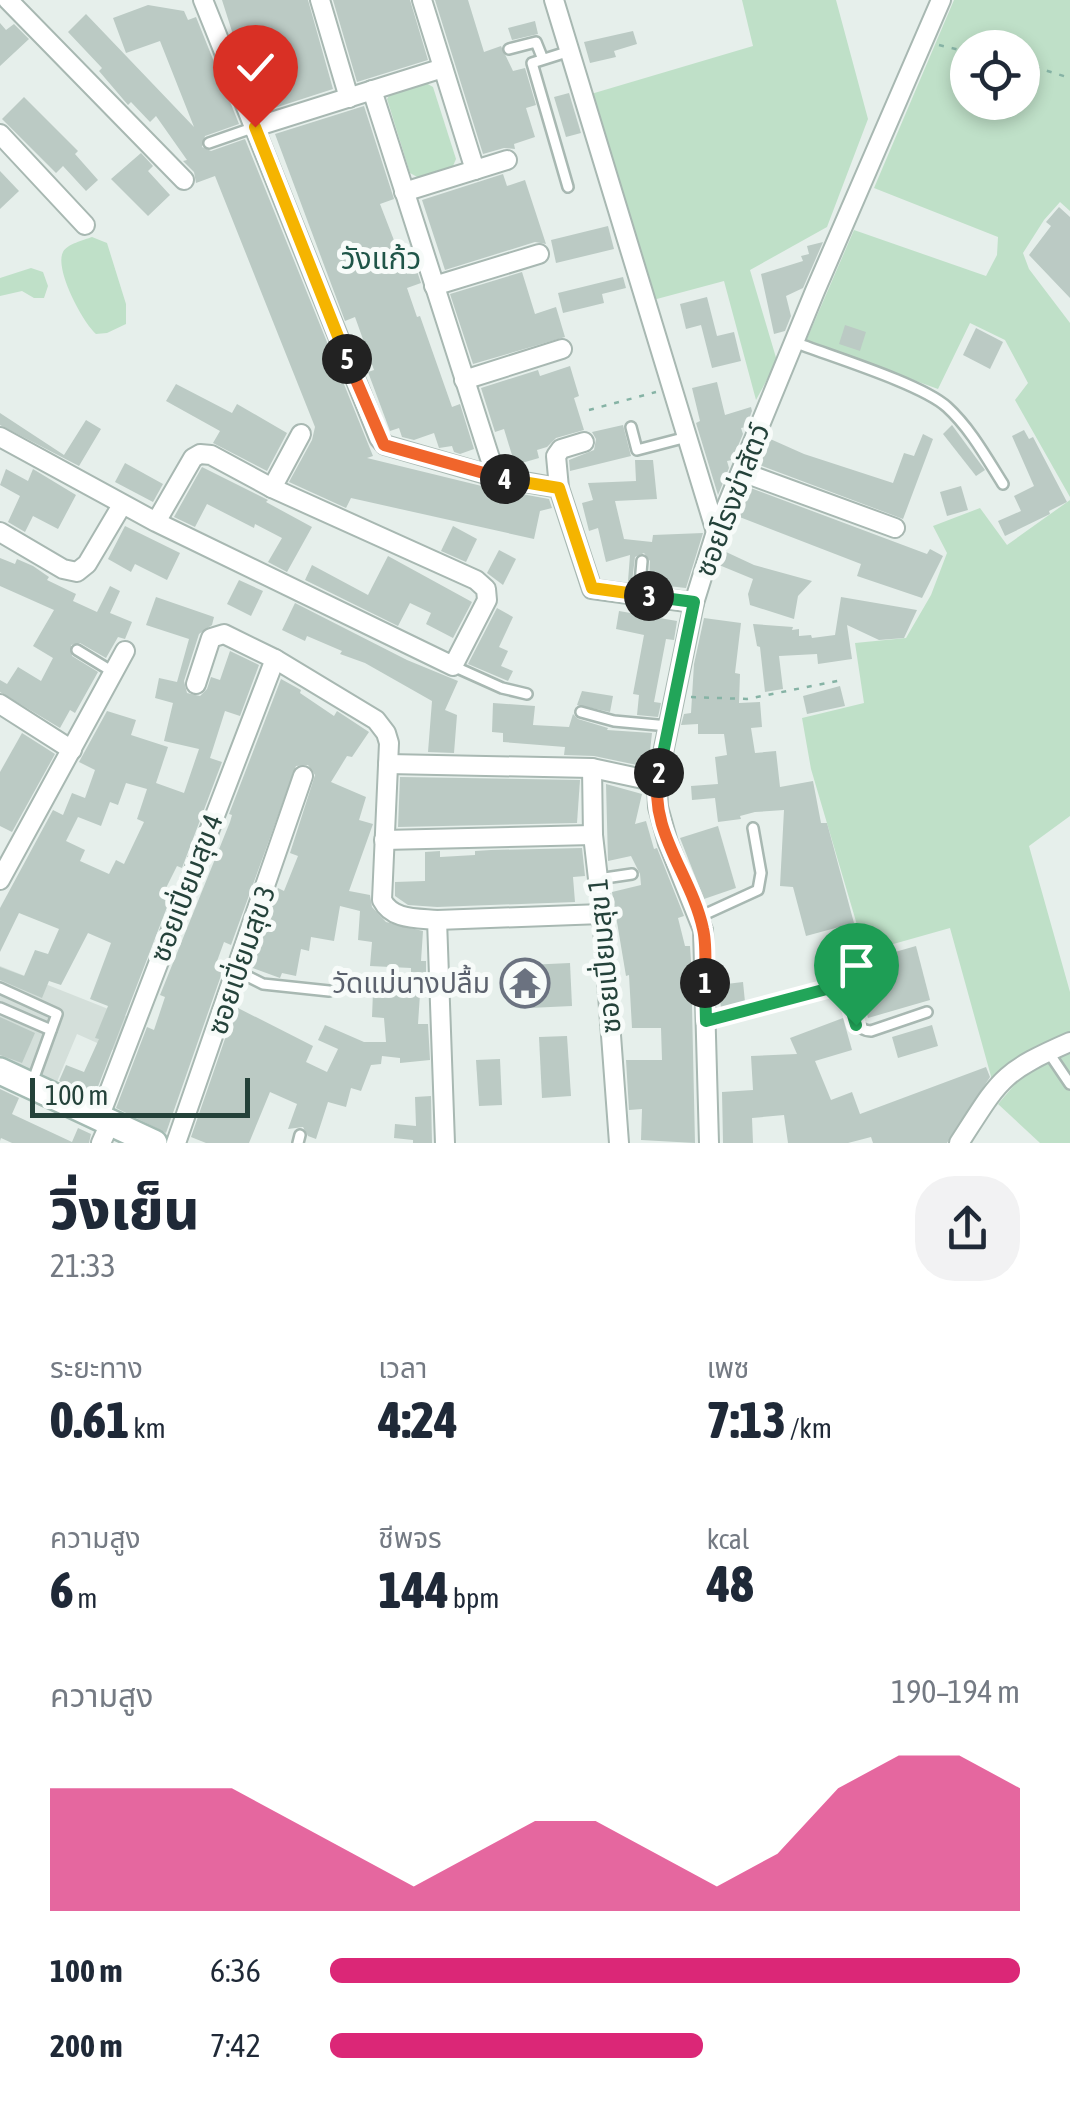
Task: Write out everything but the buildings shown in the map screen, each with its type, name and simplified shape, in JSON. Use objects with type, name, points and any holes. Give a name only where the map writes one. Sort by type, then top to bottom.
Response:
[{"type":"main road","points":[[0,1072],[103,1128],[154,1143]]},
{"type":"street","points":[[8,0],[184,180]]},
{"type":"street","points":[[203,0],[379,438],[392,449],[496,477],[559,488]]},
{"type":"street","points":[[320,0],[349,98]]},
{"type":"street","points":[[422,0],[475,170]]},
{"type":"street","points":[[554,0],[716,532]]},
{"type":"street","name":"ซอยโรงฆ่าสัตว์","points":[[708,1143],[704,930],[668,843],[658,806],[657,782],[668,726],[694,602],[716,532],[941,0]]},
{"type":"street","points":[[255,127],[442,68]]},
{"type":"street","points":[[372,90],[496,477]]},
{"type":"street","points":[[0,134],[85,225]]},
{"type":"street","points":[[404,192],[506,160]]},
{"type":"street","points":[[434,286],[539,254]]},
{"type":"street","points":[[464,380],[562,349]]},
{"type":"street","points":[[272,488],[301,434]]},
{"type":"street","points":[[0,437],[156,522],[453,666],[486,600],[486,589],[476,580],[272,488],[211,455],[192,458],[156,522]]},
{"type":"street","points":[[584,442],[561,449],[556,456],[559,488],[592,588],[694,602]]},
{"type":"street","points":[[742,472],[894,528]]},
{"type":"street","points":[[0,532],[62,570],[77,572],[87,564],[122,504]]},
{"type":"street","points":[[196,684],[211,638],[224,634],[275,659],[376,720],[386,732],[388,764],[382,900],[387,911],[437,920],[602,914]]},
{"type":"street","points":[[1,877],[125,651]]},
{"type":"street","name":"ซอยเปี่ยมสุข 4","points":[[103,1128],[275,659]]},
{"type":"street","points":[[0,704],[72,750]]},
{"type":"street","points":[[388,764],[592,768],[657,782]]},
{"type":"street","name":"ซอยเปี่ยมสุข 1","points":[[592,768],[592,835],[602,914],[619,1143]]},
{"type":"street","name":"ซอยเปี่ยมสุข 3","points":[[176,1143],[303,776]]},
{"type":"street","points":[[384,840],[592,835]]},
{"type":"street","points":[[437,920],[445,1143]]},
{"type":"street","points":[[959,1143],[993,1088],[1008,1073],[1070,1042]]},
{"type":"lane","points":[[509,49],[536,42],[542,57]]},
{"type":"lane","points":[[568,187],[532,69],[534,60],[570,51]]},
{"type":"lane","points":[[209,143],[255,127]]},
{"type":"lane","points":[[794,342],[922,392],[945,405],[972,435],[1002,484]]},
{"type":"lane","points":[[631,426],[638,450],[687,437]]},
{"type":"lane","points":[[639,595],[642,562]]},
{"type":"lane","points":[[78,650],[114,673]]},
{"type":"lane","points":[[453,666],[502,688],[527,694]]},
{"type":"lane","points":[[581,712],[614,722],[668,726]]},
{"type":"lane","points":[[699,917],[758,890],[762,873],[753,828]]},
{"type":"lane","points":[[598,880],[632,874]]},
{"type":"lane","points":[[237,971],[263,984],[329,991]]},
{"type":"lane","points":[[706,1021],[838,986],[845,989],[856,1025],[862,1030],[870,1031],[927,1012]]},
{"type":"lane","points":[[0,988],[58,1016],[31,1086]]},
{"type":"lane","points":[[0,1008],[51,1030]]},
{"type":"lane","points":[[1048,1052],[1070,1084]]},
{"type":"path","points":[[923,40],[950,47]]},
{"type":"path","points":[[1040,69],[1070,78]]},
{"type":"path","points":[[588,410],[672,388]]},
{"type":"path","points":[[675,696],[747,699],[842,680]]},
{"type":"shaded area","points":[[0,966],[136,1020],[122,1054],[77,1034],[56,1084],[0,1060]]},
{"type":"green space","points":[[742,0],[836,0],[868,119],[827,227],[750,270],[777,361],[756,400],[724,281],[653,300],[591,94],[753,46]]},
{"type":"green space","points":[[954,0],[1070,0],[1070,211],[1060,202],[1023,253],[1029,269],[1070,323],[1070,497],[1015,400],[1028,383],[1005,340],[970,323],[938,389],[806,341],[854,230],[986,276],[997,255],[998,237],[874,188]]},
{"type":"green space","points":[[426,83],[433,87],[456,159],[453,166],[419,178],[410,173],[387,99],[391,93]]},
{"type":"green space","points":[[92,237],[107,243],[126,304],[126,324],[107,333],[96,334],[77,308],[61,260],[65,249]]},
{"type":"green space","points":[[31,268],[43,272],[48,286],[44,298],[34,298],[22,291],[0,296],[0,278]]},
{"type":"green space","points":[[1070,500],[1070,816],[1029,846],[1070,992],[1070,1035],[992,1080],[950,928],[865,952],[811,769],[802,718],[864,703],[855,643],[906,638],[931,595],[947,553],[933,526],[980,508],[1007,545]]},
{"type":"green space","points":[[1070,1052],[1070,1143],[1040,1143],[998,1104],[1022,1076]]},
{"type":"place","name":"วัดแม่นางปลื้ม","points":[[525,983]]},
{"type":"district","name":"วังแก้ว","points":[[381,258]]},
{"type":"route","points":[[255,127],[384,445],[496,477],[559,488],[592,588],[694,602],[657,782],[658,806],[668,843],[704,930],[706,1021],[838,986],[845,989],[856,1025]]}]
